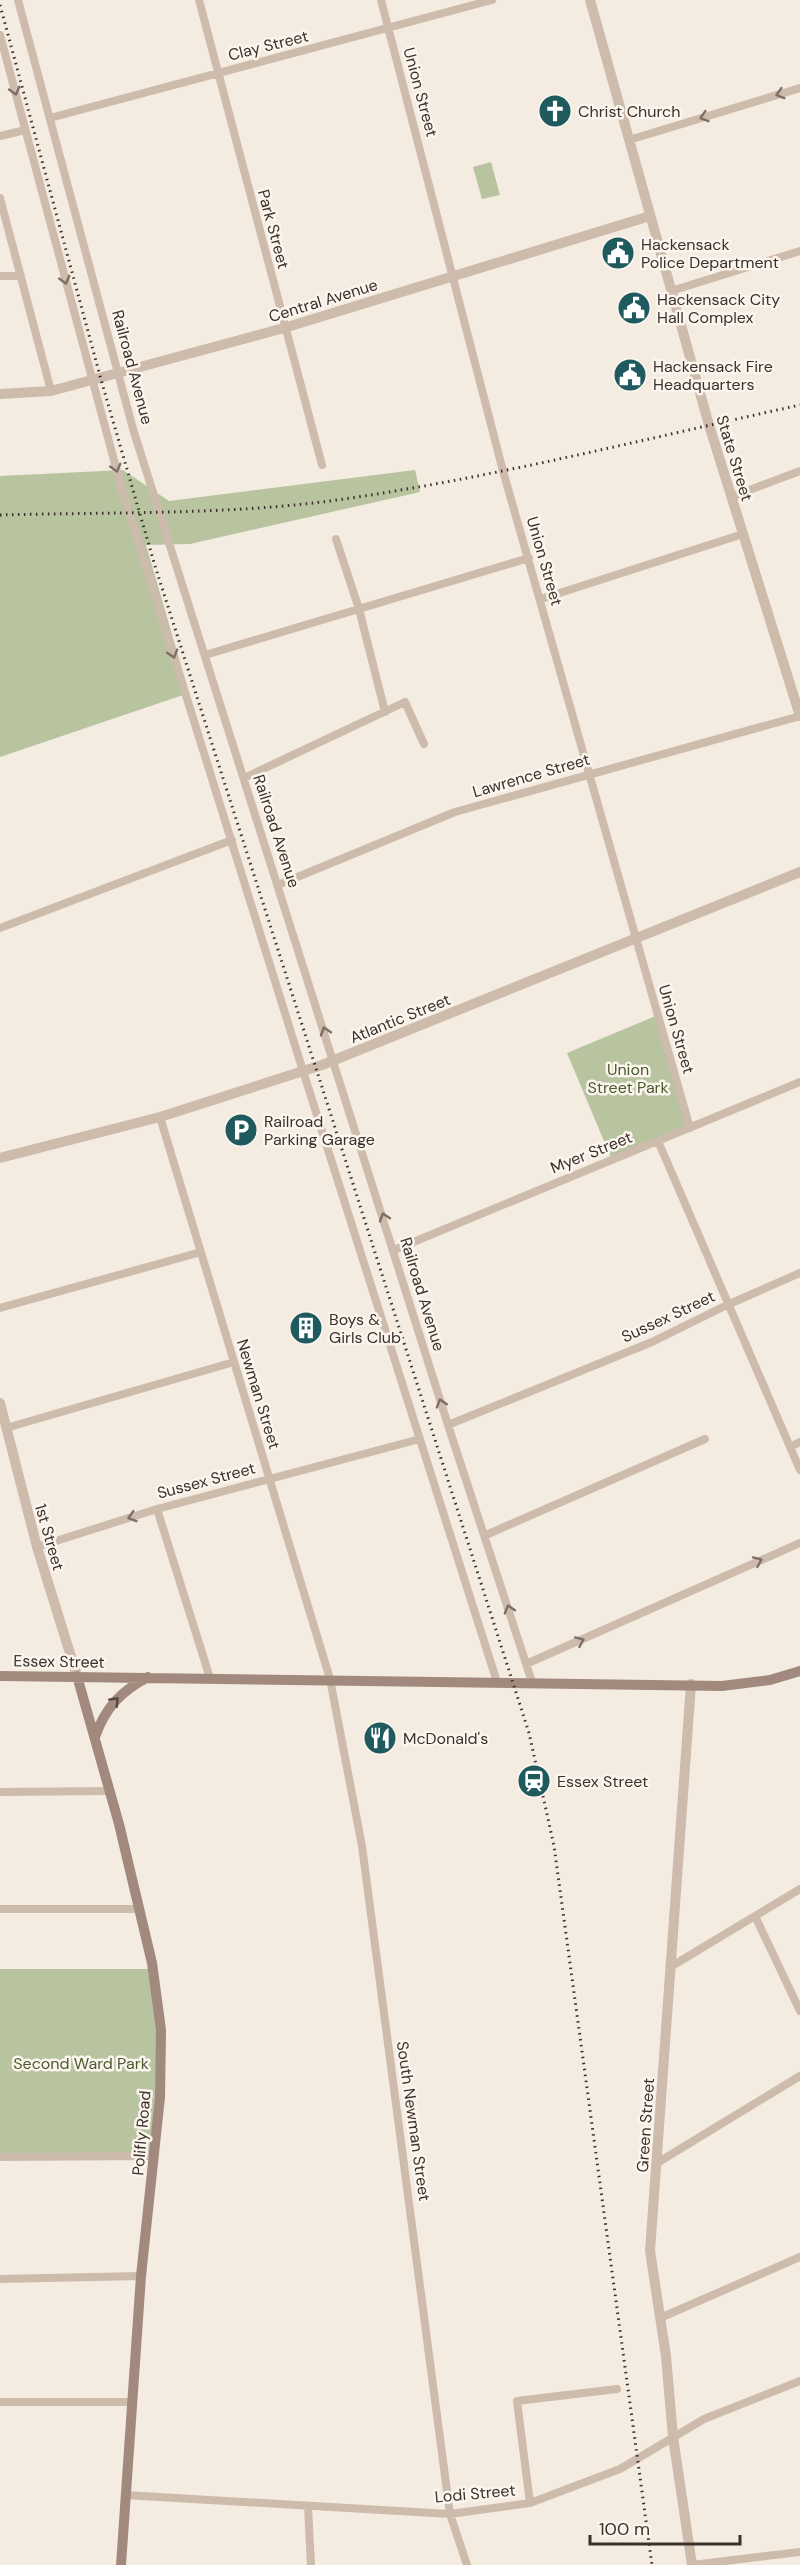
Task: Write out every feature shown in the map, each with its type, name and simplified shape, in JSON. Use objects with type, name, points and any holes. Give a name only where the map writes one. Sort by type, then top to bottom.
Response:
[{"type":"main road","name":"Essex Street","points":[[0,1676],[744,1685],[777,1679],[800,1671]]},
{"type":"main road","name":"Polifly Road","points":[[77,1676],[110,1791],[139,1909],[153,1969],[161,2030],[162,2064],[141,2276],[122,2565]]},
{"type":"main road","points":[[95,1737],[105,1712],[114,1700],[148,1677]]},
{"type":"street","name":"Railroad Avenue","points":[[18,0],[134,429],[448,1425],[486,1535],[532,1682]]},
{"type":"street","name":"Park Street","points":[[199,0],[322,465]]},
{"type":"street","name":"Union Street","points":[[381,0],[503,471],[690,1128]]},
{"type":"street","name":"Clay Street","points":[[50,118],[492,0]]},
{"type":"street","name":"State Street","points":[[590,0],[731,497],[800,716]]},
{"type":"street","points":[[0,35],[122,490],[303,1071],[498,1682]]},
{"type":"street","points":[[629,140],[800,88]]},
{"type":"street","points":[[0,136],[26,130]]},
{"type":"street","points":[[0,198],[51,391]]},
{"type":"street","name":"Central Avenue","points":[[0,394],[51,391],[92,378],[284,328],[650,216]]},
{"type":"street","points":[[671,291],[800,251]]},
{"type":"street","points":[[0,276],[21,276]]},
{"type":"street","points":[[731,497],[800,471]]},
{"type":"street","points":[[541,599],[743,534]]},
{"type":"street","points":[[336,539],[359,609],[385,712]]},
{"type":"street","points":[[205,655],[529,558]]},
{"type":"street","points":[[244,778],[405,702],[424,744]]},
{"type":"street","name":"Lawrence Street","points":[[278,885],[455,812],[800,716]]},
{"type":"street","points":[[0,928],[232,840]]},
{"type":"street","name":"Atlantic Street","points":[[0,1158],[160,1117],[334,1061],[800,872]]},
{"type":"street","name":"Myer Street","points":[[394,1250],[800,1082]]},
{"type":"street","name":"Newman Street","points":[[160,1117],[330,1679]]},
{"type":"street","points":[[658,1141],[800,1470]]},
{"type":"street","points":[[0,1308],[201,1252]]},
{"type":"street","name":"Sussex Street","points":[[448,1425],[652,1342],[800,1273]]},
{"type":"street","points":[[6,1428],[234,1362]]},
{"type":"street","name":"1st Street","points":[[0,1403],[37,1547],[77,1676]]},
{"type":"street","name":"Sussex Street","points":[[37,1547],[157,1509],[420,1438]]},
{"type":"street","points":[[486,1535],[705,1438]]},
{"type":"street","points":[[790,1447],[800,1442]]},
{"type":"street","points":[[157,1509],[210,1678]]},
{"type":"street","points":[[526,1664],[800,1543]]},
{"type":"street","name":"South Newman Street","points":[[330,1679],[362,1846],[450,2514],[467,2565]]},
{"type":"street","name":"Green Street","points":[[691,1684],[650,2251],[673,2437],[692,2565]]},
{"type":"street","points":[[0,1792],[110,1791]]},
{"type":"street","points":[[672,1966],[800,1889]]},
{"type":"street","points":[[0,1909],[139,1909]]},
{"type":"street","points":[[755,1916],[800,2011]]},
{"type":"street","points":[[657,2163],[800,2076]]},
{"type":"street","points":[[0,2157],[154,2156]]},
{"type":"street","points":[[660,2318],[800,2257]]},
{"type":"street","points":[[0,2279],[141,2276]]},
{"type":"street","name":"Lodi Street","points":[[125,2494],[450,2514],[530,2503],[620,2469],[704,2419],[800,2381]]},
{"type":"street","points":[[530,2503],[517,2401],[617,2389]]},
{"type":"street","points":[[0,2402],[131,2402]]},
{"type":"street","points":[[308,2506],[310,2565]]},
{"type":"street","points":[[692,2565],[800,2552]]},
{"type":"green space","points":[[491,162],[500,195],[482,199],[473,167]]},
{"type":"green space","points":[[123,470],[169,501],[415,470],[420,492],[190,544],[146,545],[189,693],[0,757],[0,476]]},
{"type":"green space","name":"Union Street Park","points":[[658,1015],[690,1128],[612,1160],[567,1053]]},
{"type":"green space","name":"Second Ward Park","points":[[0,1969],[153,1969],[158,1996],[154,2156],[0,2157]]},
{"type":"railway","points":[[0,5],[100,376],[155,566],[529,1733],[554,1846],[652,2565]]},
{"type":"railway","points":[[0,515],[206,511],[330,501],[449,482],[800,405]]},
{"type":"place","name":"Christ Church","points":[[555,111]]},
{"type":"place","name":"Hackensack Police Department","points":[[618,253]]},
{"type":"place","name":"Hackensack City Hall Complex","points":[[634,308]]},
{"type":"place","name":"Hackensack Fire Headquarters","points":[[630,375]]},
{"type":"place","name":"Railroad Parking Garage","points":[[241,1130]]},
{"type":"place","name":"Boys & Girls Club","points":[[306,1328]]},
{"type":"place","name":"McDonald's","points":[[380,1738]]},
{"type":"place","name":"Essex Street","points":[[534,1781]]}]
